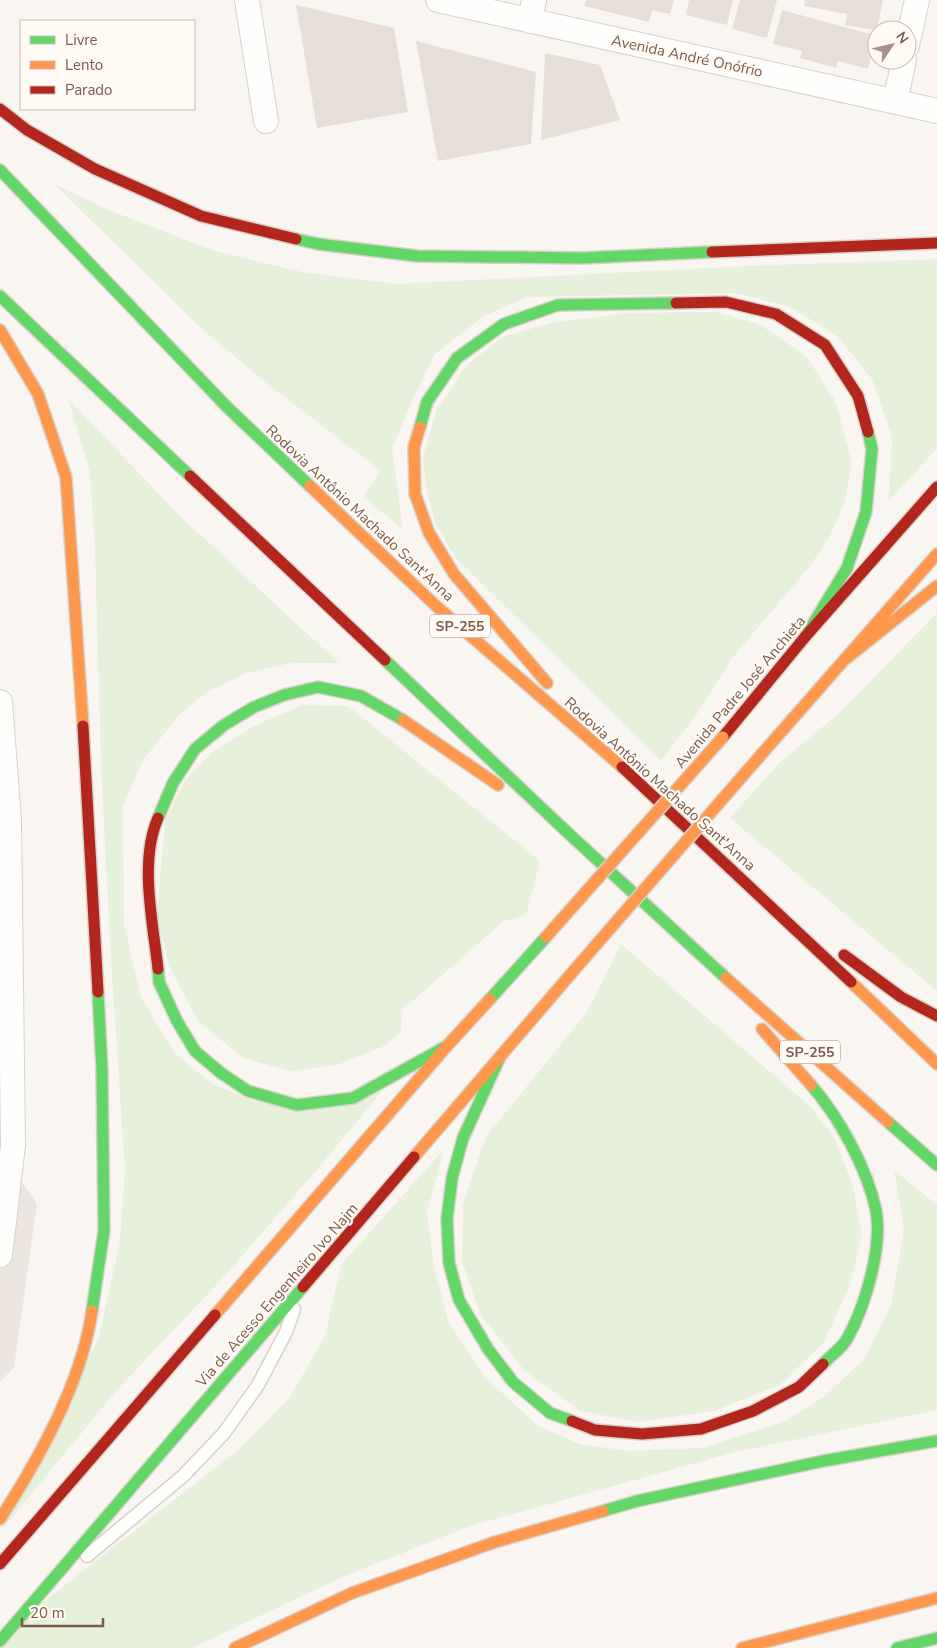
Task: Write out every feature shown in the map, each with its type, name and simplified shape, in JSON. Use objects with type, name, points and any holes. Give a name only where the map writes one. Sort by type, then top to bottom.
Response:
[{"type":"main road","points":[[0,109],[27,130],[95,169],[201,216],[318,244],[417,256],[582,258],[937,243]]},
{"type":"main road","name":"Rodovia Antônio Machado Sant'Anna","points":[[0,170],[227,408],[435,605],[608,754],[937,1064]]},
{"type":"main road","name":"SP-255","points":[[0,296],[568,833],[682,938],[937,1165]]},
{"type":"main road","points":[[608,754],[454,574],[429,532],[415,494],[414,447],[427,402],[457,358],[504,324],[558,305],[726,302],[776,314],[825,345],[858,396],[872,449],[866,512],[847,568],[805,637]]},
{"type":"main road","points":[[0,330],[38,394],[66,478],[81,697],[101,1060],[104,1230],[90,1327],[69,1393],[24,1482],[0,1519]]},
{"type":"main road","name":"Avenida Padre José Anchieta","points":[[448,1046],[724,738],[805,637],[937,487]]},
{"type":"main road","points":[[847,658],[937,554]]},
{"type":"main road","points":[[847,658],[937,586]]},
{"type":"main road","name":"Via de Acesso Engenheiro Ivo Najm","points":[[0,1641],[576,968],[847,658]]},
{"type":"main road","points":[[448,1046],[353,1098],[297,1105],[248,1090],[221,1073],[195,1051],[177,1021],[159,982],[153,932],[149,860],[154,827],[173,783],[195,749],[224,725],[254,707],[284,695],[318,687],[361,696],[403,720],[568,833]]},
{"type":"main road","points":[[752,888],[823,940]]},
{"type":"main road","points":[[500,1057],[463,1138],[452,1178],[447,1218],[449,1264],[459,1300],[488,1350],[513,1382],[550,1413],[594,1430],[642,1434],[701,1429],[753,1412],[799,1387],[846,1341],[864,1301],[876,1248],[876,1211],[861,1164],[826,1102],[682,938]]},
{"type":"main road","points":[[838,951],[901,997],[937,1016]]},
{"type":"main road","points":[[0,1564],[448,1046]]},
{"type":"main road","points":[[235,1648],[352,1593],[495,1542],[638,1501],[824,1461],[937,1442]]},
{"type":"main road","points":[[742,1648],[937,1598]]},
{"type":"main road","points":[[897,1648],[937,1638]]},
{"type":"street","points":[[247,0],[266,121]]},
{"type":"street","name":"Avenida André Onófrio","points":[[438,0],[532,11],[937,111]]},
{"type":"street","points":[[913,20],[917,0]]},
{"type":"street","points":[[895,101],[902,70]]},
{"type":"street","points":[[0,702],[9,820],[6,1139],[0,1255]]},
{"type":"lane","points":[[33,1601],[183,1476],[224,1433],[258,1385],[286,1332],[301,1289]]},
{"type":"shaded area","points":[[0,1150],[37,1204],[14,1367],[0,1382]]},
{"type":"green space","points":[[54,184],[106,209],[215,251],[302,272],[396,284],[748,266],[937,259],[937,448],[889,501],[892,437],[872,379],[838,337],[791,307],[734,293],[527,297],[484,316],[434,355],[392,449],[403,530],[363,496],[381,471],[265,382],[201,328]]},
{"type":"green space","points":[[715,312],[759,324],[806,356],[835,401],[852,462],[845,501],[831,534],[810,566],[732,658],[695,717],[661,760],[455,557],[435,522],[427,490],[423,457],[437,409],[467,365],[502,337],[551,323],[630,313]]},
{"type":"green space","points":[[68,399],[180,516],[339,663],[291,663],[246,673],[209,691],[180,714],[143,760],[123,806],[124,924],[141,998],[175,1053],[211,1083],[256,1102],[382,1091],[321,1165],[220,1281],[116,1391],[0,1532],[98,1340],[120,1242],[125,1170],[101,765],[95,547],[90,472]]},
{"type":"green space","points":[[937,613],[937,991],[730,818],[780,762],[837,715]]},
{"type":"green space","points":[[303,705],[348,706],[540,861],[526,915],[504,921],[402,1010],[401,1032],[384,1046],[337,1065],[290,1071],[243,1058],[198,1021],[170,968],[157,916],[165,821],[184,782],[212,752],[256,725]]},
{"type":"green space","points":[[621,944],[811,1107],[835,1139],[853,1186],[862,1235],[849,1287],[824,1342],[780,1385],[714,1411],[638,1422],[580,1411],[524,1370],[480,1314],[462,1261],[463,1204],[486,1137],[587,1012]]},
{"type":"green space","points":[[444,1149],[427,1213],[434,1267],[448,1321],[484,1376],[538,1426],[580,1444],[628,1451],[702,1448],[783,1422],[824,1397],[864,1359],[891,1305],[904,1230],[894,1170],[937,1205],[937,1410],[735,1452],[470,1526],[347,1575],[192,1648],[2,1648],[37,1607],[238,1450],[290,1397],[325,1336],[341,1265]]},
{"type":"building","points":[[586,0],[674,0],[670,14],[652,10],[649,22],[584,6]]},
{"type":"building","points":[[689,0],[733,0],[727,25],[686,15]]},
{"type":"building","points":[[740,0],[777,0],[767,38],[732,29]]},
{"type":"building","points":[[805,0],[883,0],[879,20],[867,20],[867,28],[845,25],[847,14],[804,6]]},
{"type":"building","points":[[296,5],[394,28],[408,112],[317,128]]},
{"type":"building","points":[[782,10],[867,33],[867,69],[838,61],[836,68],[800,58],[802,51],[773,44]]},
{"type":"building","points":[[416,41],[536,72],[531,144],[438,161]]},
{"type":"building","points":[[545,53],[600,65],[620,120],[541,140]]},
{"type":"traffic: fast","points":[[0,170],[227,407],[310,486]]},
{"type":"traffic: fast","points":[[296,239],[318,244],[417,256],[582,258],[712,252]]},
{"type":"traffic: fast","points":[[0,296],[190,476]]},
{"type":"traffic: fast","points":[[420,427],[427,402],[457,358],[504,324],[558,305],[676,303]]},
{"type":"traffic: fast","points":[[805,637],[847,568],[866,512],[872,449],[868,432]]},
{"type":"traffic: fast","points":[[385,660],[568,833],[726,978]]},
{"type":"traffic: fast","points":[[158,818],[173,783],[195,749],[224,725],[254,707],[284,695],[318,687],[361,696],[403,720]]},
{"type":"traffic: fast","points":[[490,999],[546,937]]},
{"type":"traffic: fast","points":[[158,969],[159,982],[177,1021],[195,1051],[221,1073],[248,1091],[297,1105],[353,1098],[447,1046]]},
{"type":"traffic: fast","points":[[92,1311],[104,1231],[102,1070],[98,992]]},
{"type":"traffic: fast","points":[[500,1057],[463,1138],[452,1178],[447,1219],[449,1263],[459,1300],[488,1349],[513,1382],[550,1413],[572,1421]]},
{"type":"traffic: fast","points":[[811,1085],[832,1112],[859,1160],[872,1194],[878,1225],[875,1259],[860,1311],[845,1342],[823,1364]]},
{"type":"traffic: fast","points":[[888,1122],[937,1165]]},
{"type":"traffic: fast","points":[[0,1641],[303,1287]]},
{"type":"traffic: fast","points":[[603,1511],[637,1501],[823,1461],[937,1441]]},
{"type":"traffic: fast","points":[[897,1648],[937,1638]]},
{"type":"traffic: slow","points":[[0,330],[38,394],[66,477],[83,726]]},
{"type":"traffic: slow","points":[[420,427],[414,447],[415,494],[429,533],[454,574],[547,683]]},
{"type":"traffic: slow","points":[[310,486],[435,605],[622,767]]},
{"type":"traffic: slow","points":[[753,764],[937,554]]},
{"type":"traffic: slow","points":[[847,658],[937,586]]},
{"type":"traffic: slow","points":[[403,720],[498,785]]},
{"type":"traffic: slow","points":[[546,937],[723,737]]},
{"type":"traffic: slow","points":[[576,968],[753,764]]},
{"type":"traffic: slow","points":[[414,1157],[576,968]]},
{"type":"traffic: slow","points":[[726,978],[888,1122]]},
{"type":"traffic: slow","points":[[851,982],[937,1064]]},
{"type":"traffic: slow","points":[[215,1315],[447,1046],[490,999]]},
{"type":"traffic: slow","points":[[762,1029],[811,1085]]},
{"type":"traffic: slow","points":[[0,1519],[44,1446],[69,1392],[87,1338],[92,1311]]},
{"type":"traffic: slow","points":[[235,1648],[352,1593],[495,1542],[603,1511]]},
{"type":"traffic: slow","points":[[742,1648],[937,1598]]},
{"type":"traffic: jam","points":[[0,109],[27,130],[95,169],[201,216],[296,239]]},
{"type":"traffic: jam","points":[[712,252],[937,243]]},
{"type":"traffic: jam","points":[[676,303],[726,302],[776,314],[825,345],[858,396],[868,432]]},
{"type":"traffic: jam","points":[[190,476],[385,660]]},
{"type":"traffic: jam","points":[[723,737],[805,637],[937,487]]},
{"type":"traffic: jam","points":[[83,726],[98,992]]},
{"type":"traffic: jam","points":[[622,767],[851,982]]},
{"type":"traffic: jam","points":[[158,818],[152,835],[148,873],[158,969]]},
{"type":"traffic: jam","points":[[844,955],[901,997],[937,1016]]},
{"type":"traffic: jam","points":[[303,1287],[414,1157]]},
{"type":"traffic: jam","points":[[0,1564],[215,1315]]},
{"type":"traffic: jam","points":[[572,1421],[595,1430],[642,1434],[701,1429],[753,1411],[799,1387],[823,1364]]}]
